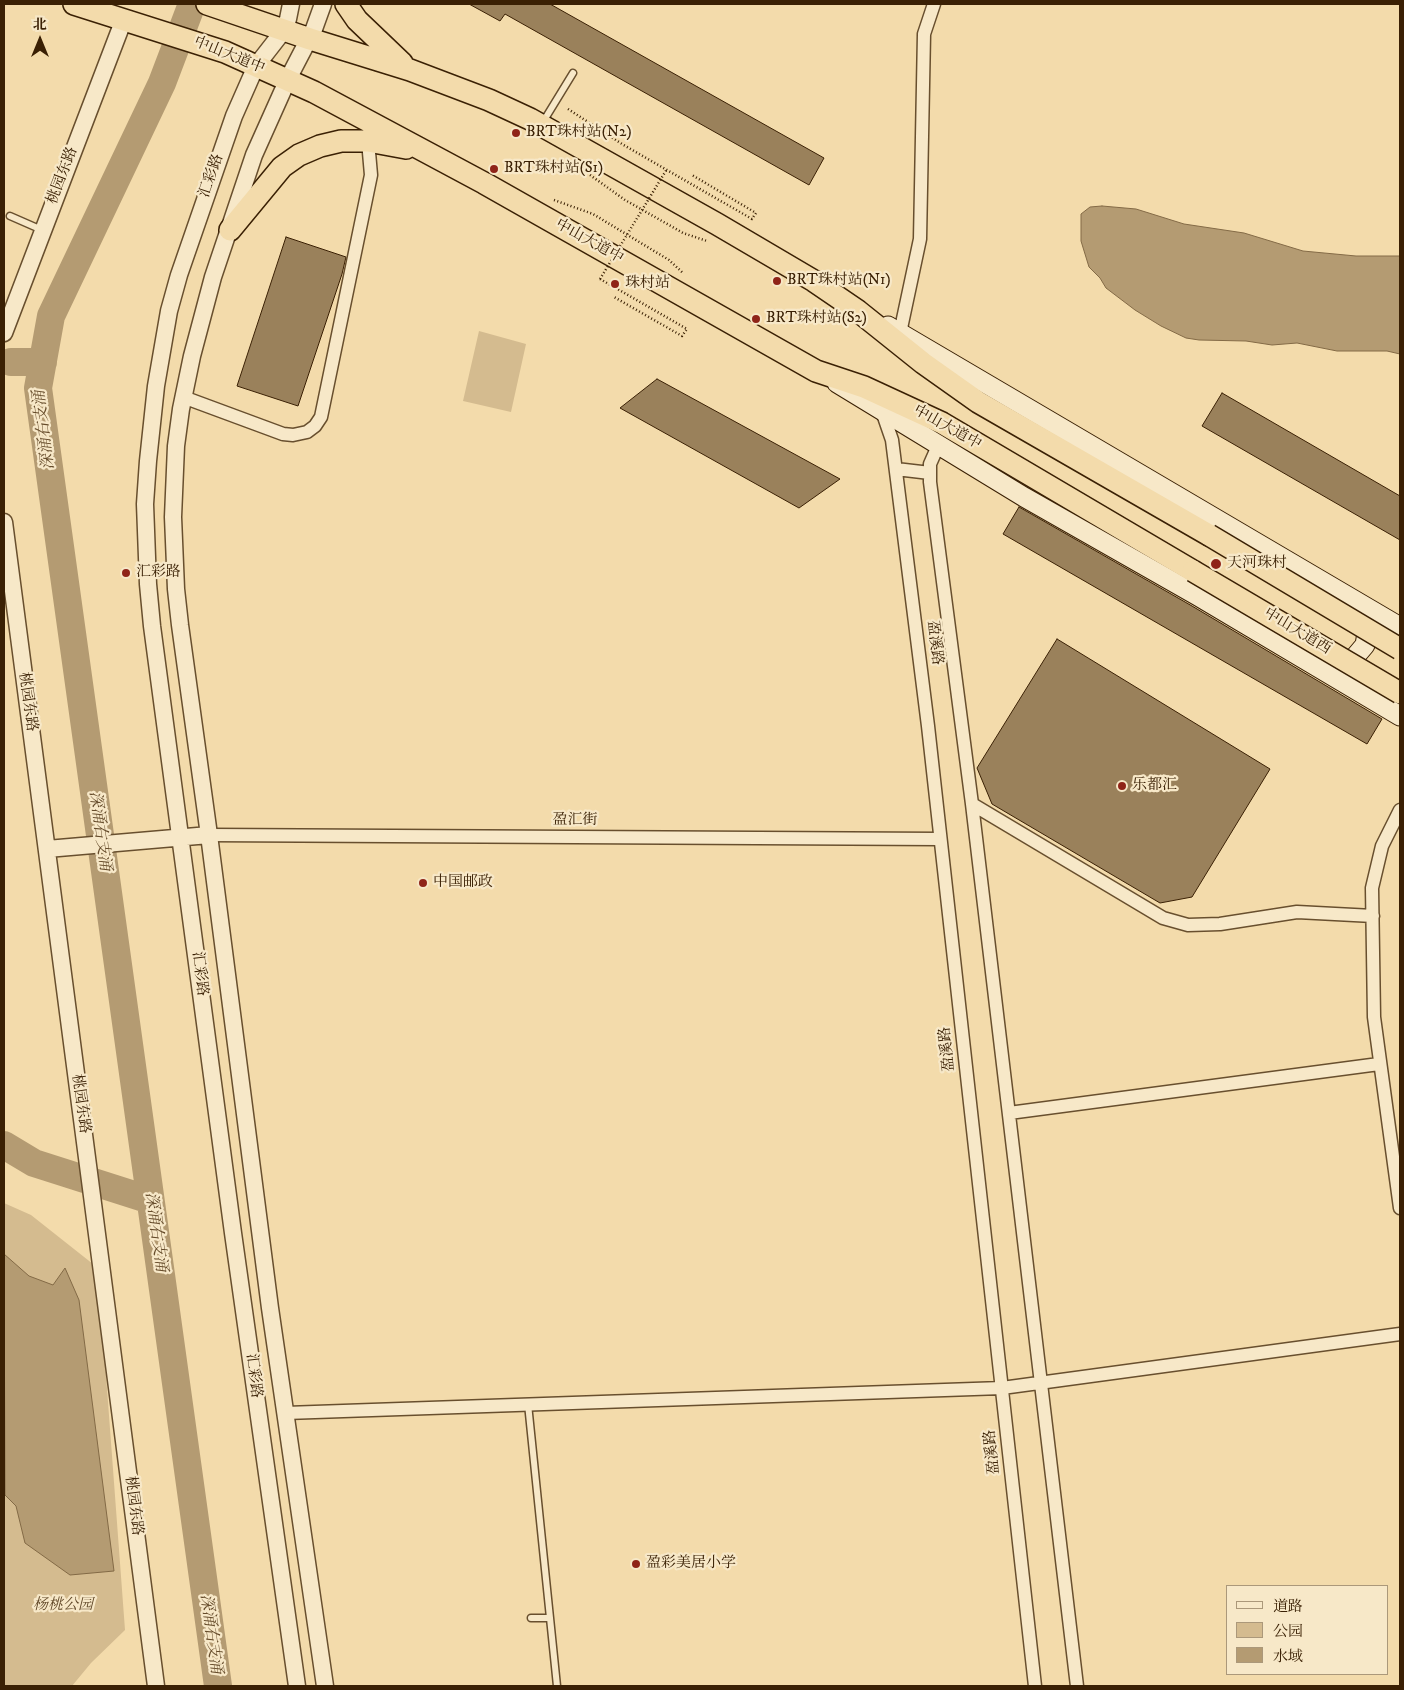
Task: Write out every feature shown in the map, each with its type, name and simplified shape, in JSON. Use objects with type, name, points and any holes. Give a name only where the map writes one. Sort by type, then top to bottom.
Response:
[{"type":"highway","name":"中山大道中","points":[[74,4],[205,45],[314,92],[428,153],[816,371],[864,387],[942,423],[1193,571]]},
{"type":"highway","points":[[346,4],[356,20],[410,70]]},
{"type":"highway","points":[[218,5],[310,39],[410,70],[489,100],[541,125],[814,281],[978,402],[1209,535],[1400,649]]},
{"type":"highway","points":[[230,230],[282,167],[299,155],[320,146],[342,141],[368,141],[428,153]]},
{"type":"highway","name":"中山大道西","points":[[1193,571],[1400,693]]},
{"type":"main road","points":[[837,297],[1397,624]]},
{"type":"main road","points":[[816,371],[938,446],[1400,716]]},
{"type":"main road","points":[[1311,664],[1328,665],[1346,662],[1354,658],[1362,649],[1367,639],[1366,622],[1356,601]]},
{"type":"street","points":[[284,30],[291,4]]},
{"type":"street","name":"汇彩路","points":[[323,4],[310,39],[288,80],[254,155],[213,277],[183,397],[176,446],[174,548],[177,598],[210,835],[266,1278],[325,1686]]},
{"type":"street","points":[[900,333],[920,239],[924,34],[934,4]]},
{"type":"street","name":"桃园东路","points":[[4,333],[124,19]]},
{"type":"street","name":"汇彩路","points":[[284,30],[256,66],[246,85],[221,150],[179,275],[161,348],[154,396],[148,461],[146,538],[152,626],[296,1686]]},
{"type":"street","points":[[183,397],[283,434],[293,435],[307,432],[315,426],[321,416],[371,175],[368,141]]},
{"type":"street","name":"盈溪路","points":[[882,411],[892,440],[928,726],[1035,1686]]},
{"type":"street","name":"盈溪路","points":[[938,446],[930,464],[930,473],[972,804],[1077,1686]]},
{"type":"street","points":[[896,469],[930,473]]},
{"type":"street","name":"桃园东路","points":[[4,522],[156,1686]]},
{"type":"street","points":[[172,777],[200,773]]},
{"type":"street","points":[[972,804],[1163,918],[1188,925],[1220,924],[1297,912],[1373,916]]},
{"type":"street","points":[[1400,810],[1382,846],[1372,888],[1374,1017],[1400,1208]]},
{"type":"street","points":[[47,849],[210,835]]},
{"type":"street","name":"盈汇街","points":[[210,835],[940,839]]},
{"type":"street","points":[[1009,1113],[1379,1064]]},
{"type":"street","points":[[233,1233],[260,1230]]},
{"type":"street","points":[[240,1281],[266,1278]]},
{"type":"street","points":[[286,1413],[1002,1388],[1400,1334]]},
{"type":"lane","points":[[541,125],[574,72]]},
{"type":"lane","points":[[10,216],[42,230]]},
{"type":"lane","points":[[528,1404],[557,1686]]},
{"type":"lane","points":[[531,1618],[550,1618]]},
{"type":"path","points":[[568,109],[622,144],[752,219],[756,213],[692,175]]},
{"type":"path","points":[[614,297],[682,336],[687,329],[600,279],[667,169]]},
{"type":"path","points":[[588,174],[625,200],[683,233],[713,243]]},
{"type":"path","points":[[551,199],[593,214],[669,260],[684,274]]},
{"type":"green space","points":[[479,331],[526,344],[511,412],[463,401]]},
{"type":"green space","name":"杨桃公园","points":[[4,1203],[31,1215],[98,1268],[125,1630],[91,1663],[72,1686],[4,1686]]},
{"type":"water","points":[[1102,206],[1136,209],[1184,224],[1244,233],[1303,251],[1356,256],[1400,256],[1400,354],[1387,351],[1337,351],[1297,343],[1272,345],[1246,341],[1199,340],[1186,338],[1161,326],[1135,310],[1106,288],[1100,278],[1089,267],[1081,241],[1081,214],[1090,207]]},
{"type":"water","points":[[4,1254],[29,1276],[53,1285],[65,1268],[79,1300],[114,1571],[70,1575],[25,1543],[16,1506],[5,1495]]},
{"type":"building","points":[[469,4],[550,4],[824,158],[809,185],[505,14],[500,21]]},
{"type":"building","points":[[286,237],[346,257],[298,406],[237,386]]},
{"type":"building","points":[[657,379],[840,479],[799,508],[620,408]]},
{"type":"building","points":[[1222,393],[1400,496],[1400,540],[1202,426]]},
{"type":"building","points":[[1019,507],[1192,606],[1382,719],[1367,744],[1003,534]]},
{"type":"building","name":"乐都汇","points":[[1057,639],[1270,769],[1192,897],[1160,903],[992,804],[977,768]]},
{"type":"waterway","name":"深涌右支涌","points":[[192,4],[162,83],[51,316],[38,388],[218,1686]]},
{"type":"waterway","points":[[11,362],[43,362]]},
{"type":"waterway","points":[[4,1145],[34,1163],[150,1200]]},
{"type":"place","name":"BRT珠村站(N2)","points":[[516,133]]},
{"type":"place","name":"BRT珠村站(S1)","points":[[494,169]]},
{"type":"place","name":"BRT珠村站(N1)","points":[[777,281]]},
{"type":"place","name":"珠村站","points":[[615,284]]},
{"type":"place","name":"BRT珠村站(S2)","points":[[756,319]]},
{"type":"place","name":"天河珠村","points":[[1216,564]]},
{"type":"place","name":"汇彩路","points":[[126,573]]},
{"type":"place","name":"乐都汇","points":[[1122,786]]},
{"type":"place","name":"中国邮政","points":[[423,883]]},
{"type":"place","name":"盈彩美居小学","points":[[636,1564]]}]
